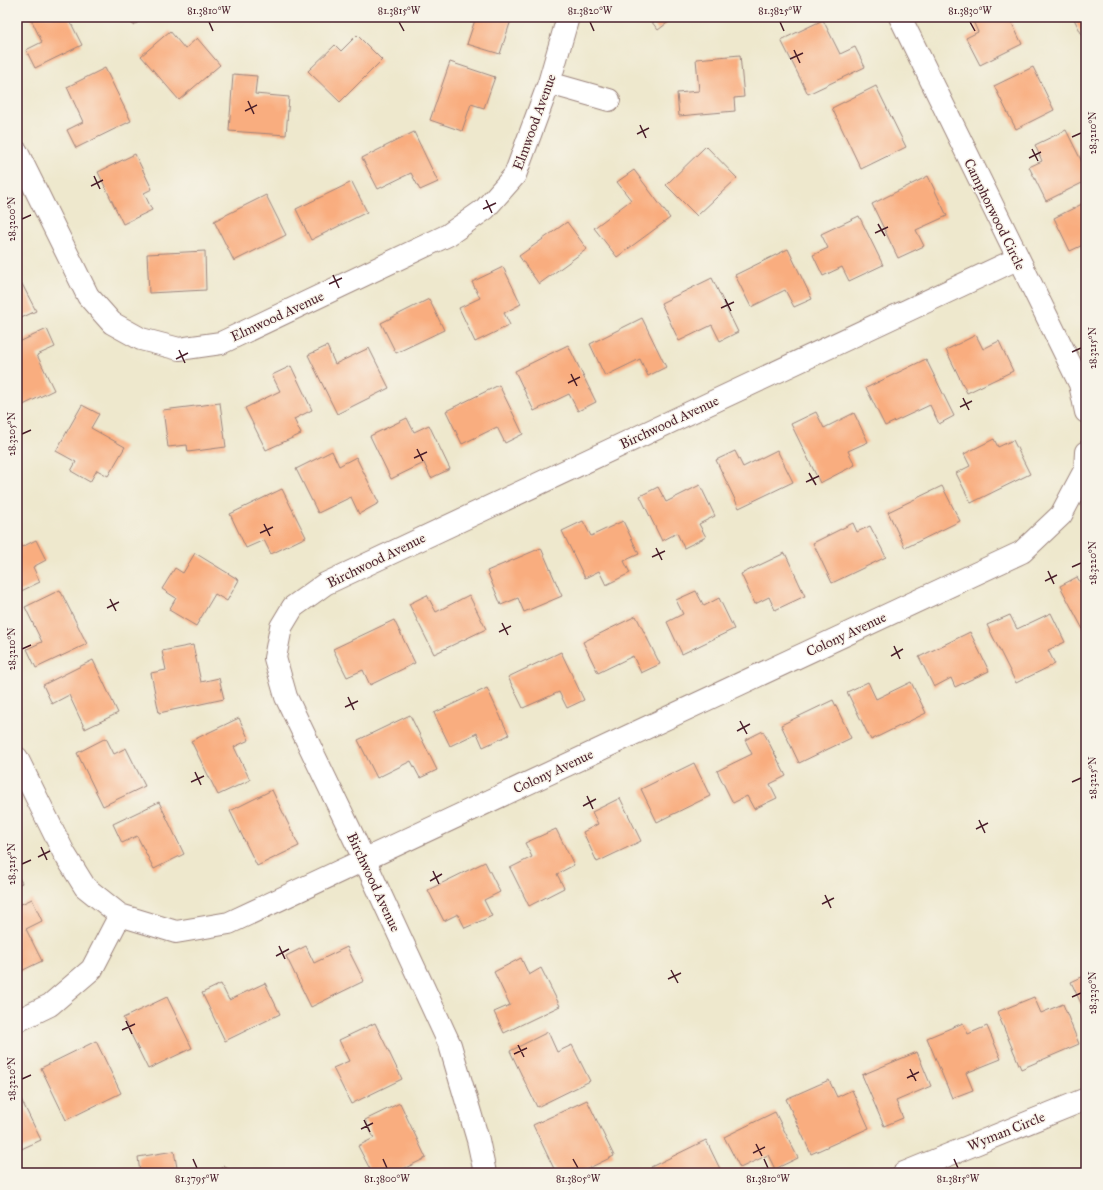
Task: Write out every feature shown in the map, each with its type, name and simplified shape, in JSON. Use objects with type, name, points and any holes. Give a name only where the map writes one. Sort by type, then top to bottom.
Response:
[{"type":"street","name":"Elmwood Avenue","points":[[17,152],[88,296],[112,323],[141,339],[179,349],[221,343],[448,235],[485,210],[515,174],[549,83],[568,17]]},
{"type":"street","name":"Camphorwood Circle","points":[[900,17],[1017,259],[1080,384],[1086,412]]},
{"type":"street","points":[[549,83],[609,100]]},
{"type":"street","name":"Birchwood Avenue","points":[[485,1173],[478,1140],[450,1045],[364,859],[286,697],[275,658],[281,626],[293,607],[325,584],[1017,259]]},
{"type":"street","name":"Colony Avenue","points":[[120,915],[176,932],[229,923],[1022,552],[1061,515],[1085,461]]},
{"type":"street","points":[[17,758],[64,853],[85,887],[120,915],[92,969],[50,1005],[17,1021]]},
{"type":"street","name":"Wyman Circle","points":[[904,1173],[1086,1099]]},
{"type":"building","points":[[30,17],[68,17],[82,45],[35,68],[26,50],[42,42]]},
{"type":"building","points":[[129,17],[148,17],[133,25]]},
{"type":"building","points":[[476,17],[512,17],[500,54],[467,44]]},
{"type":"building","points":[[648,17],[675,17],[658,30]]},
{"type":"building","points":[[971,17],[1009,17],[1022,44],[980,65],[966,38],[978,32]]},
{"type":"building","points":[[1086,17],[1086,43],[1074,19]]},
{"type":"building","points":[[823,20],[840,54],[855,47],[865,67],[808,94],[781,40]]},
{"type":"building","points":[[170,31],[185,49],[197,38],[220,65],[179,100],[141,56]]},
{"type":"building","points":[[357,35],[382,60],[340,102],[308,71],[335,45],[341,51]]},
{"type":"building","points":[[740,55],[744,97],[734,98],[735,111],[679,116],[677,93],[699,91],[696,59]]},
{"type":"building","points":[[450,62],[495,77],[484,108],[471,104],[462,131],[430,120]]},
{"type":"building","points":[[1033,67],[1054,110],[1016,129],[994,86]]},
{"type":"building","points":[[105,68],[131,121],[76,148],[67,130],[83,122],[67,87]]},
{"type":"building","points":[[233,74],[257,76],[255,94],[289,97],[286,135],[229,131]]},
{"type":"building","points":[[876,86],[906,147],[861,169],[832,108]]},
{"type":"building","points":[[1066,130],[1086,170],[1086,181],[1046,201],[1029,167],[1042,161],[1035,145]]},
{"type":"building","points":[[414,132],[438,182],[420,190],[411,173],[378,189],[362,158]]},
{"type":"building","points":[[706,146],[737,178],[697,216],[666,185]]},
{"type":"building","points":[[135,154],[152,189],[144,193],[152,210],[123,224],[98,172]]},
{"type":"building","points":[[634,170],[670,218],[617,257],[594,228],[631,200],[617,182]]},
{"type":"building","points":[[928,176],[947,216],[916,230],[924,246],[898,258],[872,204]]},
{"type":"building","points":[[352,182],[367,212],[311,240],[296,209]]},
{"type":"building","points":[[266,195],[286,235],[234,261],[214,221]]},
{"type":"building","points":[[1086,202],[1086,246],[1085,244],[1070,251],[1054,218]]},
{"type":"building","points":[[859,216],[883,265],[849,281],[842,267],[823,276],[813,255],[828,248],[821,234]]},
{"type":"building","points":[[567,222],[587,249],[539,284],[519,256]]},
{"type":"building","points":[[788,249],[812,299],[794,307],[785,290],[751,307],[735,275]]},
{"type":"building","points":[[205,251],[206,290],[149,293],[147,254]]},
{"type":"building","points":[[503,267],[521,304],[504,313],[510,325],[475,342],[459,308],[480,298],[472,282]]},
{"type":"building","points":[[712,278],[738,332],[720,341],[712,325],[679,341],[661,303]]},
{"type":"building","points":[[21,282],[36,311],[17,320],[17,284]]},
{"type":"building","points":[[429,299],[444,330],[396,353],[381,323]]},
{"type":"building","points":[[642,318],[666,367],[648,376],[640,359],[605,376],[590,344]]},
{"type":"building","points":[[47,329],[55,347],[37,355],[54,390],[17,408],[17,343]]},
{"type":"building","points":[[976,335],[983,349],[999,341],[1013,371],[967,393],[946,350]]},
{"type":"building","points":[[568,345],[596,402],[578,411],[569,394],[534,411],[515,371]]},
{"type":"building","points":[[327,346],[335,364],[369,348],[389,388],[337,414],[308,355]]},
{"type":"building","points":[[926,359],[954,416],[939,424],[930,405],[885,426],[866,388]]},
{"type":"building","points":[[291,366],[312,410],[294,419],[301,434],[266,450],[245,408],[280,391],[272,375]]},
{"type":"building","points":[[499,385],[523,434],[505,443],[497,427],[462,444],[446,411]]},
{"type":"building","points":[[220,403],[226,447],[188,452],[187,445],[168,447],[163,410]]},
{"type":"building","points":[[82,405],[99,414],[91,428],[125,447],[108,476],[97,470],[90,482],[71,471],[76,462],[56,451]]},
{"type":"building","points":[[816,412],[824,428],[854,413],[868,442],[848,451],[855,465],[820,483],[791,424]]},
{"type":"building","points":[[407,418],[414,432],[429,425],[450,469],[431,478],[424,463],[391,479],[370,436]]},
{"type":"building","points":[[994,439],[998,447],[1013,440],[1030,474],[971,503],[956,473],[970,466],[964,454]]},
{"type":"building","points":[[777,450],[793,482],[739,508],[716,460],[735,451],[743,467]]},
{"type":"building","points":[[332,451],[339,466],[356,457],[379,503],[359,514],[351,497],[318,513],[296,469]]},
{"type":"building","points":[[700,485],[715,516],[699,524],[706,537],[684,548],[677,533],[662,541],[640,496],[658,487],[666,502]]},
{"type":"building","points":[[942,486],[960,521],[905,548],[888,512]]},
{"type":"building","points":[[282,489],[306,537],[271,554],[264,540],[246,548],[230,514]]},
{"type":"building","points":[[583,521],[591,536],[623,521],[639,554],[624,561],[630,573],[606,585],[599,571],[585,578],[562,531]]},
{"type":"building","points":[[853,523],[857,532],[870,526],[886,557],[832,583],[813,543]]},
{"type":"building","points":[[17,536],[22,547],[36,540],[46,560],[33,567],[40,582],[17,593]]},
{"type":"building","points":[[541,548],[562,596],[524,612],[518,598],[501,605],[487,571]]},
{"type":"building","points":[[195,553],[239,580],[227,601],[215,594],[196,626],[169,610],[176,598],[162,589],[175,568],[183,573]]},
{"type":"building","points":[[785,553],[805,596],[775,610],[769,597],[755,604],[741,574]]},
{"type":"building","points":[[1077,577],[1086,592],[1086,635],[1060,586]]},
{"type":"building","points":[[60,590],[87,644],[36,668],[27,649],[42,642],[25,607]]},
{"type":"building","points":[[696,591],[704,606],[719,598],[734,629],[682,654],[667,622],[683,614],[676,600]]},
{"type":"building","points":[[427,595],[436,612],[469,595],[486,629],[434,654],[409,604]]},
{"type":"building","points":[[1051,613],[1065,642],[1048,650],[1055,664],[1016,683],[987,625],[1010,615],[1017,629]]},
{"type":"building","points":[[636,616],[660,664],[641,673],[633,656],[598,673],[583,642]]},
{"type":"building","points":[[394,620],[415,663],[370,685],[363,670],[347,677],[333,649]]},
{"type":"building","points":[[970,632],[989,671],[955,687],[951,678],[934,687],[919,657]]},
{"type":"building","points":[[193,645],[201,682],[219,678],[224,699],[159,713],[151,673],[166,670],[162,651]]},
{"type":"building","points":[[561,652],[584,700],[567,708],[559,692],[523,708],[508,677]]},
{"type":"building","points":[[93,660],[118,713],[85,729],[69,695],[52,704],[43,685]]},
{"type":"building","points":[[868,682],[876,699],[911,682],[926,713],[871,740],[847,692]]},
{"type":"building","points":[[487,688],[509,735],[483,747],[477,733],[450,746],[434,713]]},
{"type":"building","points":[[833,700],[851,738],[799,763],[781,725]]},
{"type":"building","points":[[410,715],[437,770],[420,778],[411,761],[377,778],[358,740]]},
{"type":"building","points":[[239,718],[249,740],[234,747],[250,780],[218,795],[191,741]]},
{"type":"building","points":[[763,731],[786,776],[770,784],[777,798],[754,809],[747,796],[733,803],[717,771],[752,754],[745,740]]},
{"type":"building","points":[[106,738],[114,754],[126,748],[145,786],[103,806],[77,753]]},
{"type":"building","points":[[694,763],[710,796],[657,822],[641,789]]},
{"type":"building","points":[[272,790],[299,846],[257,866],[230,811]]},
{"type":"building","points":[[620,798],[641,841],[597,862],[583,832],[598,824],[592,812]]},
{"type":"building","points":[[159,802],[184,854],[154,869],[137,836],[122,843],[113,824]]},
{"type":"building","points":[[556,829],[574,865],[557,874],[564,888],[529,906],[510,868],[532,857],[525,843]]},
{"type":"building","points":[[485,862],[500,892],[484,900],[492,916],[465,928],[458,914],[444,921],[428,890]]},
{"type":"building","points":[[17,874],[22,883],[17,885]]},
{"type":"building","points":[[32,899],[42,921],[26,929],[42,961],[17,973],[17,906]]},
{"type":"building","points":[[306,946],[314,963],[347,947],[364,981],[311,1007],[286,956]]},
{"type":"building","points":[[521,958],[529,975],[541,968],[560,1006],[504,1033],[494,1012],[510,1005],[494,972]]},
{"type":"building","points":[[1086,975],[1086,1014],[1071,982]]},
{"type":"building","points":[[265,983],[280,1014],[225,1041],[202,993],[221,984],[229,1000]]},
{"type":"building","points":[[167,997],[192,1048],[148,1069],[123,1018]]},
{"type":"building","points":[[1034,997],[1041,1013],[1063,1004],[1079,1044],[1021,1069],[997,1012]]},
{"type":"building","points":[[375,1023],[402,1079],[351,1104],[333,1068],[349,1061],[339,1040]]},
{"type":"building","points":[[963,1023],[968,1034],[987,1026],[1001,1059],[966,1073],[973,1090],[952,1098],[927,1038]]},
{"type":"building","points":[[548,1032],[557,1052],[572,1045],[590,1081],[537,1107],[510,1051]]},
{"type":"building","points":[[96,1041],[121,1093],[66,1120],[41,1068]]},
{"type":"building","points":[[917,1052],[931,1086],[896,1101],[903,1118],[884,1126],[862,1075]]},
{"type":"building","points":[[829,1080],[837,1097],[852,1090],[869,1128],[811,1154],[786,1099]]},
{"type":"building","points":[[19,1095],[41,1140],[17,1151],[17,1096]]},
{"type":"building","points":[[587,1100],[614,1156],[579,1173],[556,1173],[533,1125]]},
{"type":"building","points":[[400,1103],[426,1158],[395,1173],[372,1173],[358,1146],[374,1138],[365,1120]]},
{"type":"building","points":[[775,1112],[798,1158],[775,1169],[768,1155],[740,1168],[724,1137]]},
{"type":"building","points":[[706,1140],[722,1173],[654,1173],[651,1167]]},
{"type":"building","points":[[174,1151],[178,1173],[140,1173],[138,1157]]},
{"type":"building","points":[[223,1166],[236,1173],[220,1173]]}]
